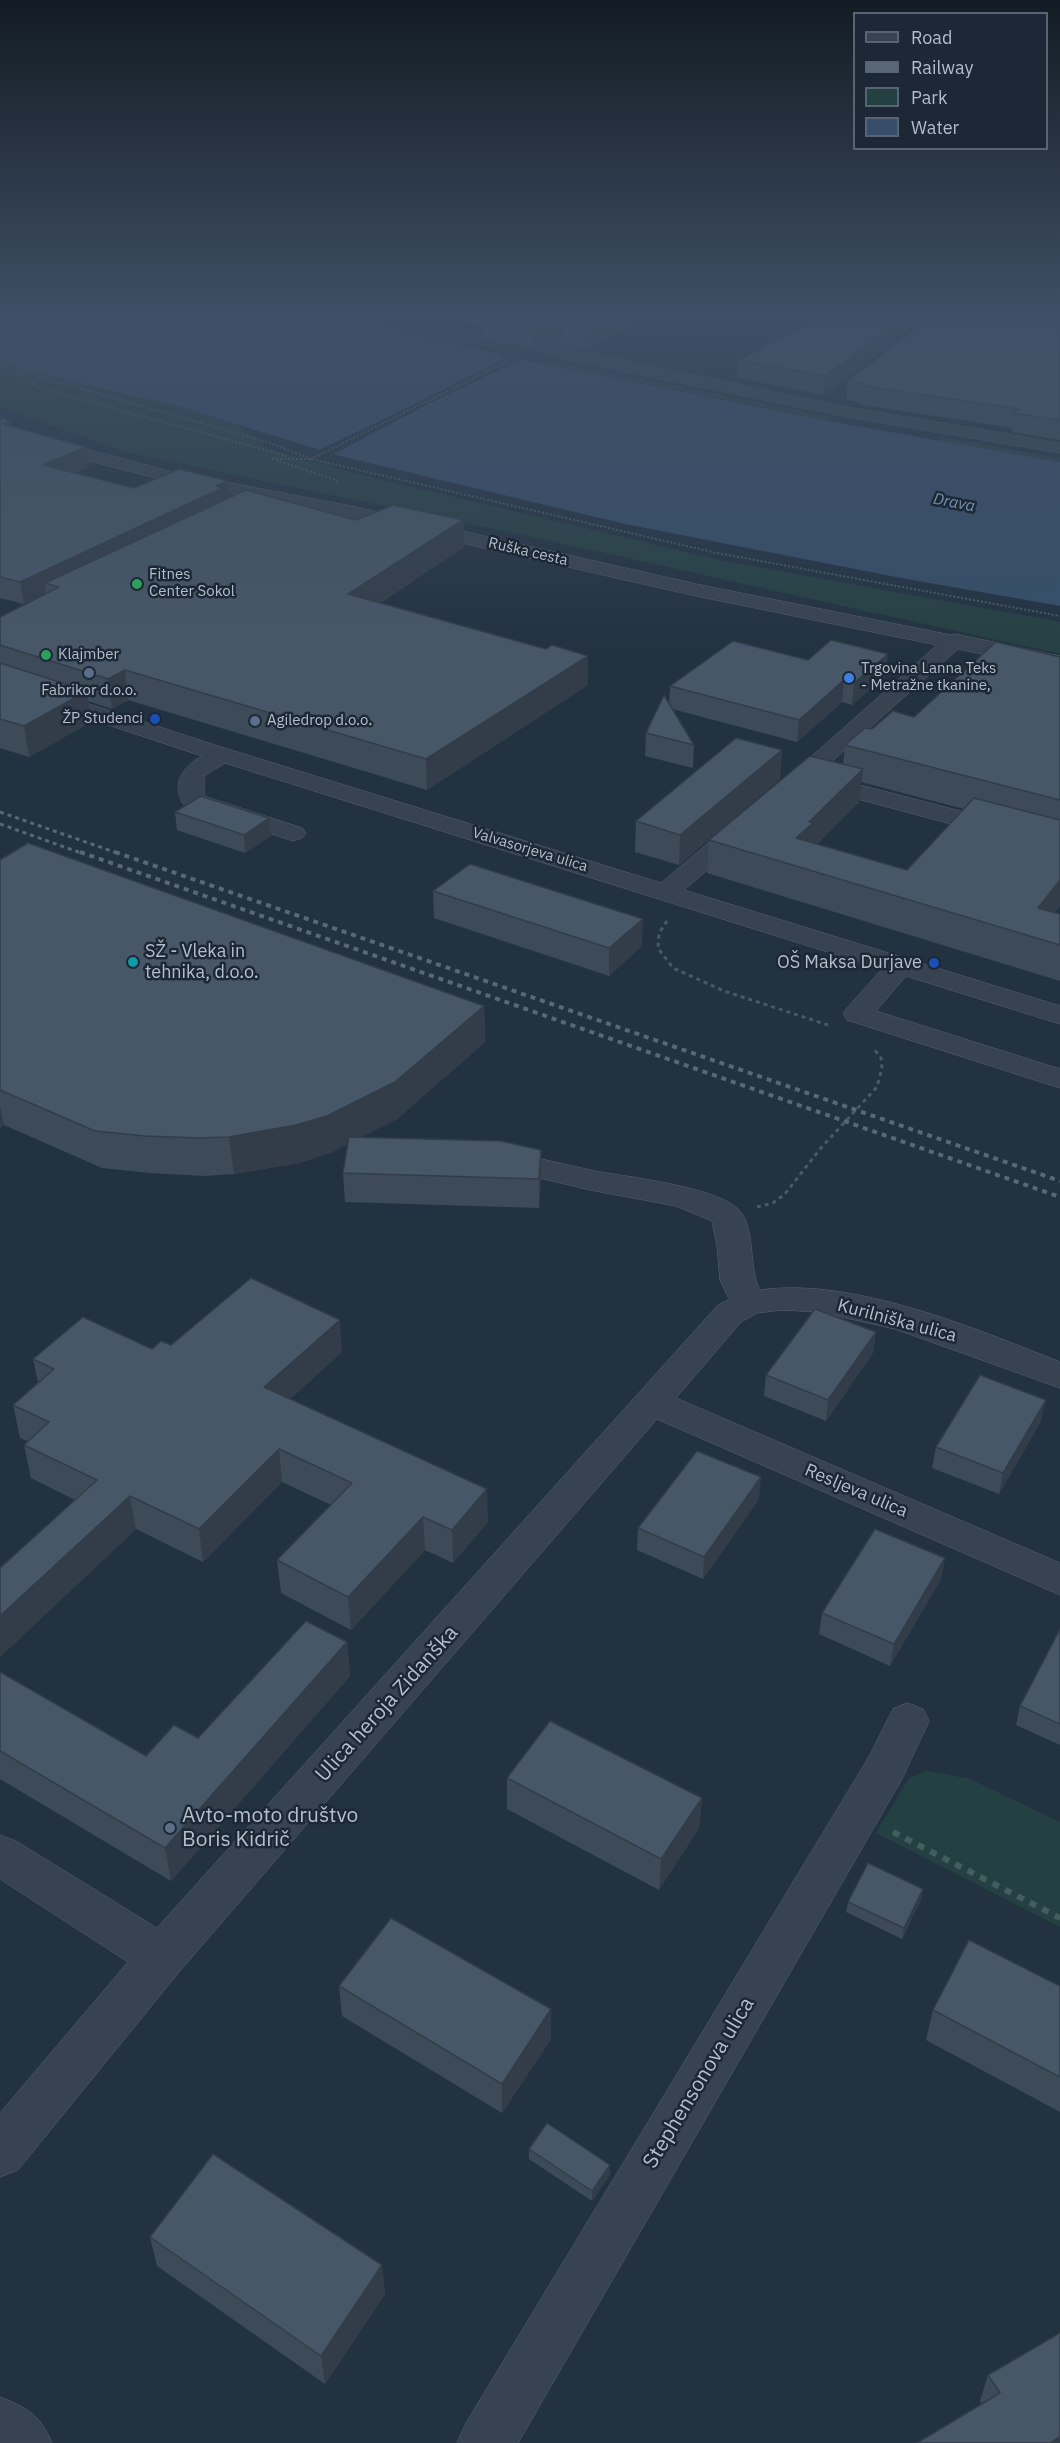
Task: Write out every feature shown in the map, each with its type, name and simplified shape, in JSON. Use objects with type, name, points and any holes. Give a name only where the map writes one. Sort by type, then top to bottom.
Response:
[{"type":"street","name":"Ruška cesta","points":[[3,429],[160,474],[356,513],[696,590],[955,640],[1060,663]]},
{"type":"street","points":[[950,429],[1060,448]]},
{"type":"street","points":[[247,508],[271,496]]},
{"type":"street","points":[[666,892],[802,776],[955,640]]},
{"type":"street","name":"Valvasorjeva ulica","points":[[0,682],[1060,1015]]},
{"type":"street","points":[[224,754],[199,768],[189,778],[188,786],[193,800],[293,833]]},
{"type":"street","points":[[802,776],[1060,845]]},
{"type":"street","points":[[901,966],[857,1014],[1060,1079]]},
{"type":"street","points":[[464,1150],[621,1186],[690,1198],[711,1206],[727,1216],[734,1246],[739,1309]]},
{"type":"street","name":"Kurilniška ulica","points":[[739,1309],[802,1300],[837,1304],[954,1334],[1060,1376]]},
{"type":"street","name":"Ulica heroja Zidanška","points":[[0,2152],[162,1957],[651,1402],[739,1309]]},
{"type":"street","name":"Resljeva ulica","points":[[651,1402],[1060,1580]]},
{"type":"street","name":"Stephensonova ulica","points":[[486,2443],[887,1766],[908,1721]]},
{"type":"street","points":[[0,1855],[162,1957]]},
{"type":"street","points":[[0,2425],[23,2443]]},
{"type":"path","points":[[188,429],[297,459]]},
{"type":"path","points":[[221,429],[270,443],[312,459],[717,553],[1060,616]]},
{"type":"path","points":[[336,480],[272,459],[312,459],[372,429]]},
{"type":"path","points":[[669,919],[659,933],[658,948],[673,968],[753,1002],[835,1027]]},
{"type":"path","points":[[727,1216],[778,1200],[820,1149],[877,1087],[882,1077]]},
{"type":"path","points":[[858,1814],[1060,1918]]},
{"type":"green space","points":[[61,429],[243,429],[269,449],[357,474],[724,561],[1060,622],[1060,654],[519,534],[125,452]]},
{"type":"green space","points":[[941,437],[1060,458],[1060,462],[938,441]]},
{"type":"green space","points":[[928,1771],[970,1779],[1060,1822],[1060,1927],[876,1833],[909,1778]]},
{"type":"water","name":"Drava","points":[[252,429],[873,429],[1060,462],[1060,606],[896,577],[625,524],[336,455]]},
{"type":"pier","points":[[363,429],[381,429],[330,456],[315,452]]},
{"type":"building","points":[[0,429],[20,429],[86,447],[43,465],[134,488],[179,469],[228,481],[216,486],[222,488],[20,582],[0,577]]},
{"type":"building","points":[[246,490],[356,520],[393,505],[463,520],[348,594],[546,649],[552,645],[588,656],[426,759],[125,670],[108,679],[0,645],[0,617],[59,587],[45,583]]},
{"type":"building","points":[[831,640],[888,654],[854,683],[844,680],[799,720],[670,686],[733,641],[808,660]]},
{"type":"building","points":[[996,642],[1060,657],[1060,800],[845,745],[865,728],[872,729],[893,711],[914,717]]},
{"type":"building","points":[[0,663],[87,691],[24,726],[0,719]]},
{"type":"building","points":[[664,695],[694,745],[646,733]]},
{"type":"building","points":[[736,738],[782,750],[680,835],[636,821]]},
{"type":"building","points":[[810,756],[863,769],[809,822],[813,823],[796,838],[907,870],[974,798],[1060,820],[1060,880],[1038,908],[1060,914],[1060,945],[709,840]]},
{"type":"building","points":[[201,796],[269,818],[244,835],[175,812]]},
{"type":"building","name":"SŽ - Vleka in tehnika, d.o.o.","points":[[28,843],[484,1006],[395,1082],[327,1116],[296,1125],[229,1137],[145,1136],[95,1131],[0,1090],[0,860]]},
{"type":"building","points":[[470,864],[643,919],[609,948],[433,891]]},
{"type":"building","points":[[349,1137],[501,1141],[541,1150],[539,1179],[343,1173]]},
{"type":"building","points":[[251,1278],[340,1320],[264,1387],[487,1489],[452,1530],[423,1517],[348,1597],[277,1560],[352,1483],[279,1449],[199,1529],[130,1496],[0,1616],[0,1568],[97,1480],[24,1445],[49,1422],[13,1405],[54,1369],[33,1359],[83,1317],[152,1349],[161,1341],[171,1345]]},
{"type":"building","points":[[815,1309],[876,1332],[828,1400],[766,1375]]},
{"type":"building","points":[[980,1375],[1046,1400],[1003,1473],[936,1447]]},
{"type":"building","points":[[697,1451],[761,1477],[704,1557],[638,1528]]},
{"type":"building","points":[[875,1529],[945,1558],[894,1644],[822,1613]]},
{"type":"building","points":[[306,1621],[347,1642],[165,1848],[0,1751],[0,1672],[146,1756],[174,1725],[198,1738]]},
{"type":"building","points":[[1060,1629],[1060,1724],[1020,1706]]},
{"type":"building","points":[[550,1721],[702,1798],[661,1859],[507,1778]]},
{"type":"building","points":[[868,1863],[923,1889],[904,1928],[848,1902]]},
{"type":"building","points":[[391,1918],[551,2009],[502,2084],[339,1986]]},
{"type":"building","points":[[969,1940],[1060,1986],[1060,2077],[933,2010]]},
{"type":"building","points":[[547,2123],[610,2165],[592,2191],[529,2149]]},
{"type":"building","points":[[213,2154],[382,2265],[321,2356],[150,2237]]},
{"type":"building","points":[[1060,2333],[1060,2437],[1050,2443],[917,2443],[1000,2393],[988,2375]]},
{"type":"railway","points":[[0,812],[120,854]]},
{"type":"railway","points":[[0,824],[84,854]]},
{"type":"railway","points":[[80,852],[1060,1197]]},
{"type":"railway","points":[[115,852],[1060,1181]]},
{"type":"place","name":"Fitnes Center Sokol","points":[[137,584]]},
{"type":"place","name":"Klajmber","points":[[46,655]]},
{"type":"place","name":"Fabrikor d.o.o.","points":[[89,673]]},
{"type":"place","name":"Trgovina Lanna Teks - Metražne tkanine,","points":[[849,678]]},
{"type":"place","name":"ŽP Studenci","points":[[155,719]]},
{"type":"place","name":"Agiledrop d.o.o.","points":[[255,721]]},
{"type":"place","name":"SŽ - Vleka in tehnika, d.o.o.","points":[[133,962]]},
{"type":"place","name":"OŠ Maksa Durjave","points":[[934,963]]},
{"type":"place","name":"Avto-moto društvo Boris Kidrič","points":[[170,1828]]}]
